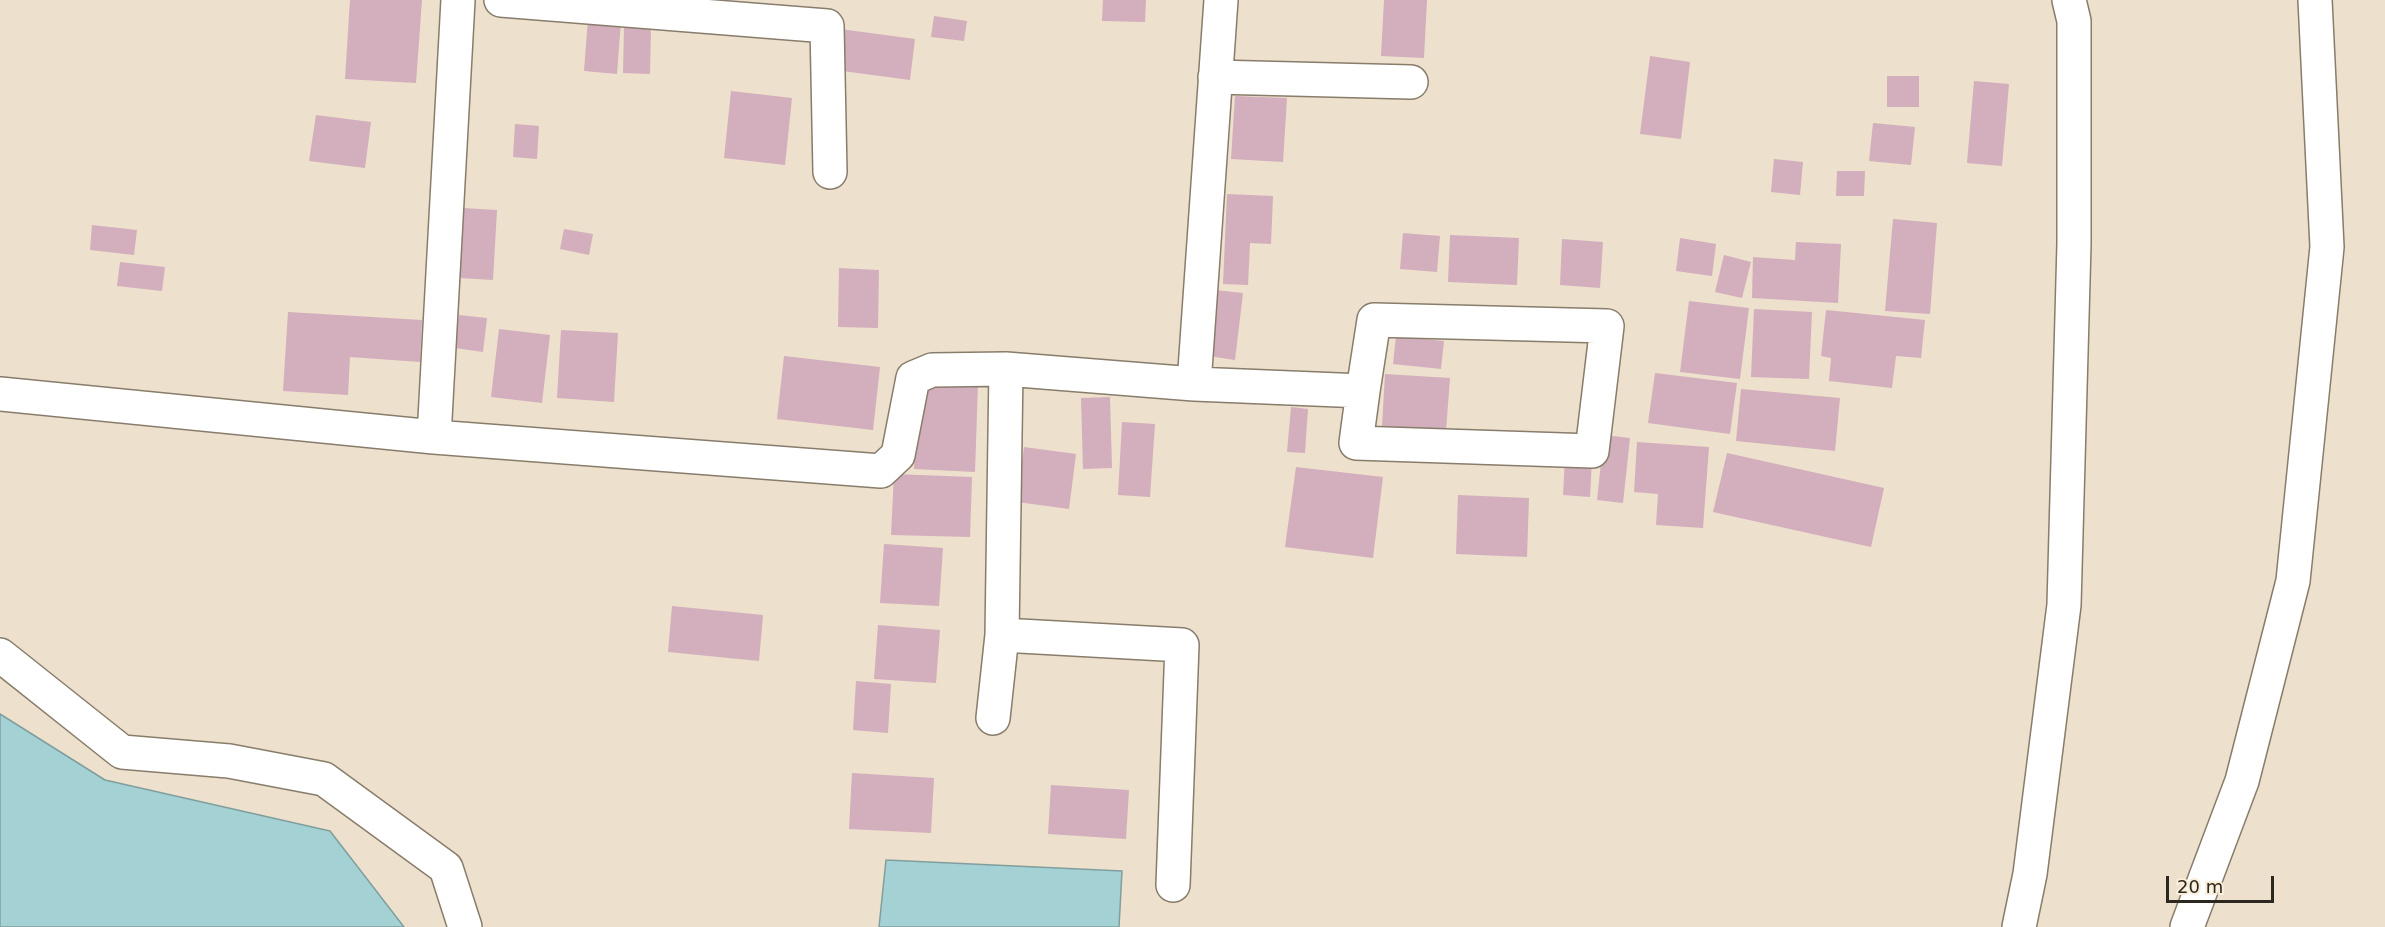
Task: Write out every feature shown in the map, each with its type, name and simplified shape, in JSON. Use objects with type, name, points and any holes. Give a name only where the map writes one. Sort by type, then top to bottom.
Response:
[{"type":"street","points":[[434,438],[458,0]]},
{"type":"street","points":[[501,0],[827,26],[830,172]]},
{"type":"street","points":[[1194,384],[1221,0]]},
{"type":"street","points":[[2019,927],[2030,874],[2064,605],[2074,244],[2074,21],[2069,0]]},
{"type":"street","points":[[2187,927],[2242,781],[2293,581],[2327,247],[2315,0]]},
{"type":"street","points":[[1215,76],[1411,82]]},
{"type":"street","points":[[1374,320],[1607,326],[1592,451],[1356,443],[1363,391],[1374,320]]},
{"type":"street","points":[[993,718],[1002,635],[1006,369]]},
{"type":"street","points":[[0,394],[434,438],[881,471],[898,455],[913,378],[932,370],[1006,369],[1194,384],[1363,391]]},
{"type":"street","points":[[1002,635],[1182,645],[1173,885]]},
{"type":"street","points":[[0,655],[122,752],[229,761],[324,779],[446,868],[465,927]]},
{"type":"water","points":[[0,714],[105,780],[330,831],[404,927],[0,927]]},
{"type":"water","points":[[886,860],[1122,871],[1119,927],[879,927]]},
{"type":"building","points":[[350,0],[422,0],[416,83],[345,79]]},
{"type":"building","points":[[1103,0],[1146,0],[1145,22],[1102,21]]},
{"type":"building","points":[[1384,0],[1427,0],[1424,58],[1381,56]]},
{"type":"building","points":[[934,16],[967,21],[964,41],[931,37]]},
{"type":"building","points":[[588,19],[621,21],[617,74],[584,71]]},
{"type":"building","points":[[624,27],[651,28],[650,74],[623,73]]},
{"type":"building","points":[[840,29],[915,39],[910,80],[835,70]]},
{"type":"building","points":[[1650,56],[1690,62],[1681,139],[1640,134]]},
{"type":"building","points":[[1887,76],[1919,76],[1919,107],[1887,107]]},
{"type":"building","points":[[1974,81],[2009,84],[2002,166],[1967,163]]},
{"type":"building","points":[[731,91],[792,98],[785,165],[724,158]]},
{"type":"building","points":[[1235,96],[1287,98],[1283,162],[1231,159]]},
{"type":"building","points":[[316,115],[371,122],[365,168],[309,161]]},
{"type":"building","points":[[1873,123],[1915,127],[1911,165],[1869,161]]},
{"type":"building","points":[[515,124],[539,126],[537,159],[513,157]]},
{"type":"building","points":[[1774,159],[1803,162],[1800,195],[1771,192]]},
{"type":"building","points":[[1837,171],[1865,171],[1864,196],[1836,196]]},
{"type":"building","points":[[1227,194],[1273,196],[1271,244],[1250,243],[1248,285],[1223,284]]},
{"type":"building","points":[[447,207],[497,210],[493,280],[442,277]]},
{"type":"building","points":[[1893,219],[1937,223],[1930,314],[1885,311]]},
{"type":"building","points":[[92,225],[137,230],[134,255],[90,250]]},
{"type":"building","points":[[564,229],[593,234],[589,255],[560,249]]},
{"type":"building","points":[[1403,233],[1440,236],[1437,272],[1400,269]]},
{"type":"building","points":[[1450,235],[1519,238],[1517,285],[1448,282]]},
{"type":"building","points":[[1680,238],[1716,244],[1712,276],[1676,271]]},
{"type":"building","points":[[1562,239],[1603,242],[1600,288],[1560,285]]},
{"type":"building","points":[[1796,242],[1841,244],[1838,303],[1752,298],[1753,257],[1795,260]]},
{"type":"building","points":[[1724,255],[1751,262],[1742,298],[1715,292]]},
{"type":"building","points":[[120,262],[165,267],[162,291],[117,286]]},
{"type":"building","points":[[839,268],[879,270],[878,328],[838,327]]},
{"type":"building","points":[[1215,290],[1243,293],[1235,360],[1208,356]]},
{"type":"building","points":[[1689,301],[1749,308],[1740,379],[1680,372]]},
{"type":"building","points":[[1754,309],[1812,312],[1809,379],[1751,377]]},
{"type":"building","points":[[1826,310],[1925,320],[1921,358],[1896,356],[1892,388],[1829,381],[1831,358],[1821,356]]},
{"type":"building","points":[[288,312],[422,320],[420,362],[350,357],[348,395],[283,391]]},
{"type":"building","points":[[459,315],[487,318],[483,352],[455,348]]},
{"type":"building","points":[[499,329],[550,335],[542,403],[491,397]]},
{"type":"building","points":[[561,330],[618,333],[614,402],[557,398]]},
{"type":"building","points":[[1396,336],[1444,341],[1441,369],[1393,364]]},
{"type":"building","points":[[784,356],[880,367],[873,430],[777,419]]},
{"type":"building","points":[[1655,373],[1737,383],[1730,434],[1648,423]]},
{"type":"building","points":[[1385,374],[1450,378],[1446,431],[1382,427]]},
{"type":"building","points":[[917,381],[978,383],[975,472],[914,469]]},
{"type":"building","points":[[1741,389],[1840,398],[1835,451],[1736,441]]},
{"type":"building","points":[[1110,397],[1112,468],[1083,469],[1081,398]]},
{"type":"building","points":[[1291,407],[1308,409],[1305,453],[1287,452]]},
{"type":"building","points":[[1122,422],[1155,424],[1150,497],[1118,495]]},
{"type":"building","points":[[1604,435],[1630,438],[1623,503],[1597,500]]},
{"type":"building","points":[[1637,442],[1709,447],[1703,528],[1656,525],[1658,494],[1634,492]]},
{"type":"building","points":[[1024,447],[1076,454],[1069,509],[1017,502]]},
{"type":"building","points":[[1727,453],[1884,488],[1871,547],[1713,512]]},
{"type":"building","points":[[1565,457],[1592,459],[1590,497],[1563,495]]},
{"type":"building","points":[[1296,467],[1383,477],[1373,558],[1285,547]]},
{"type":"building","points":[[894,474],[972,477],[970,537],[891,535]]},
{"type":"building","points":[[1458,495],[1529,498],[1527,557],[1456,554]]},
{"type":"building","points":[[884,544],[943,548],[939,606],[880,603]]},
{"type":"building","points":[[672,606],[763,615],[759,661],[668,652]]},
{"type":"building","points":[[878,625],[940,630],[936,683],[874,679]]},
{"type":"building","points":[[856,681],[891,684],[888,733],[853,730]]},
{"type":"building","points":[[852,773],[934,778],[931,833],[849,829]]},
{"type":"building","points":[[1051,785],[1129,790],[1126,839],[1048,834]]}]
